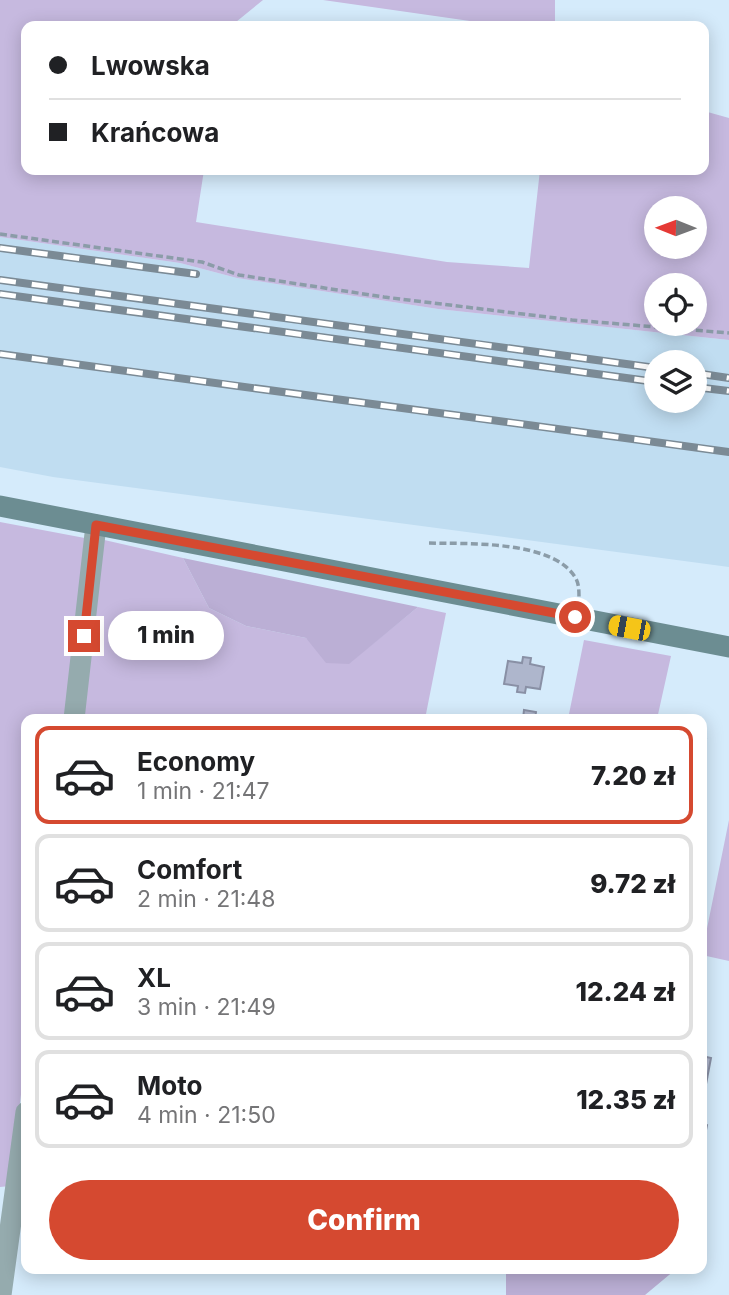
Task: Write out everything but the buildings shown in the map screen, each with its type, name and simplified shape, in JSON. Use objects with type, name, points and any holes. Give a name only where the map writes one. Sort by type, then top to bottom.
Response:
[{"type":"main road","points":[[0,506],[729,647]]},
{"type":"street","points":[[75,714],[96,525]]},
{"type":"street","points":[[1,1295],[21,1149]]},
{"type":"path","points":[[0,234],[202,262],[239,275],[384,298],[572,320],[729,333]]},
{"type":"path","points":[[429,543],[517,547],[547,556],[564,566],[575,577],[579,599],[575,617]]},
{"type":"shaded area","points":[[0,0],[263,0],[237,21],[21,21],[21,175],[203,175],[196,222],[447,262],[529,268],[539,175],[709,175],[709,112],[729,118],[729,340],[691,336],[707,336],[707,273],[644,273],[644,331],[438,309],[237,278],[180,263],[0,237]]},
{"type":"shaded area","points":[[323,0],[555,0],[555,21],[470,21]]},
{"type":"shaded area","points":[[0,237],[180,263],[237,278],[438,309],[644,331],[644,336],[691,336],[729,340],[729,567],[53,477],[0,467]]},
{"type":"shaded area","points":[[0,522],[90,539],[69,714],[21,714],[21,1095],[10,1186],[0,1187]]},
{"type":"shaded area","points":[[100,539],[183,558],[209,608],[246,626],[306,638],[349,663],[418,607],[446,613],[426,714],[80,714]]},
{"type":"shaded area","points":[[183,558],[418,607],[349,664],[326,663],[306,638],[246,626],[209,608]]},
{"type":"shaded area","points":[[584,640],[671,656],[658,714],[569,714]]},
{"type":"shaded area","points":[[729,820],[729,961],[707,956],[707,928]]},
{"type":"shaded area","points":[[506,1274],[670,1274],[645,1295],[506,1295]]},
{"type":"railway","points":[[0,248],[196,274]]},
{"type":"railway","points":[[0,280],[644,366]]},
{"type":"railway","points":[[0,294],[644,380]]},
{"type":"railway","points":[[0,354],[729,452]]},
{"type":"railway","points":[[707,375],[729,378]]},
{"type":"railway","points":[[707,388],[729,391]]},
{"type":"route","points":[[84,636],[96,525],[575,617]]}]
